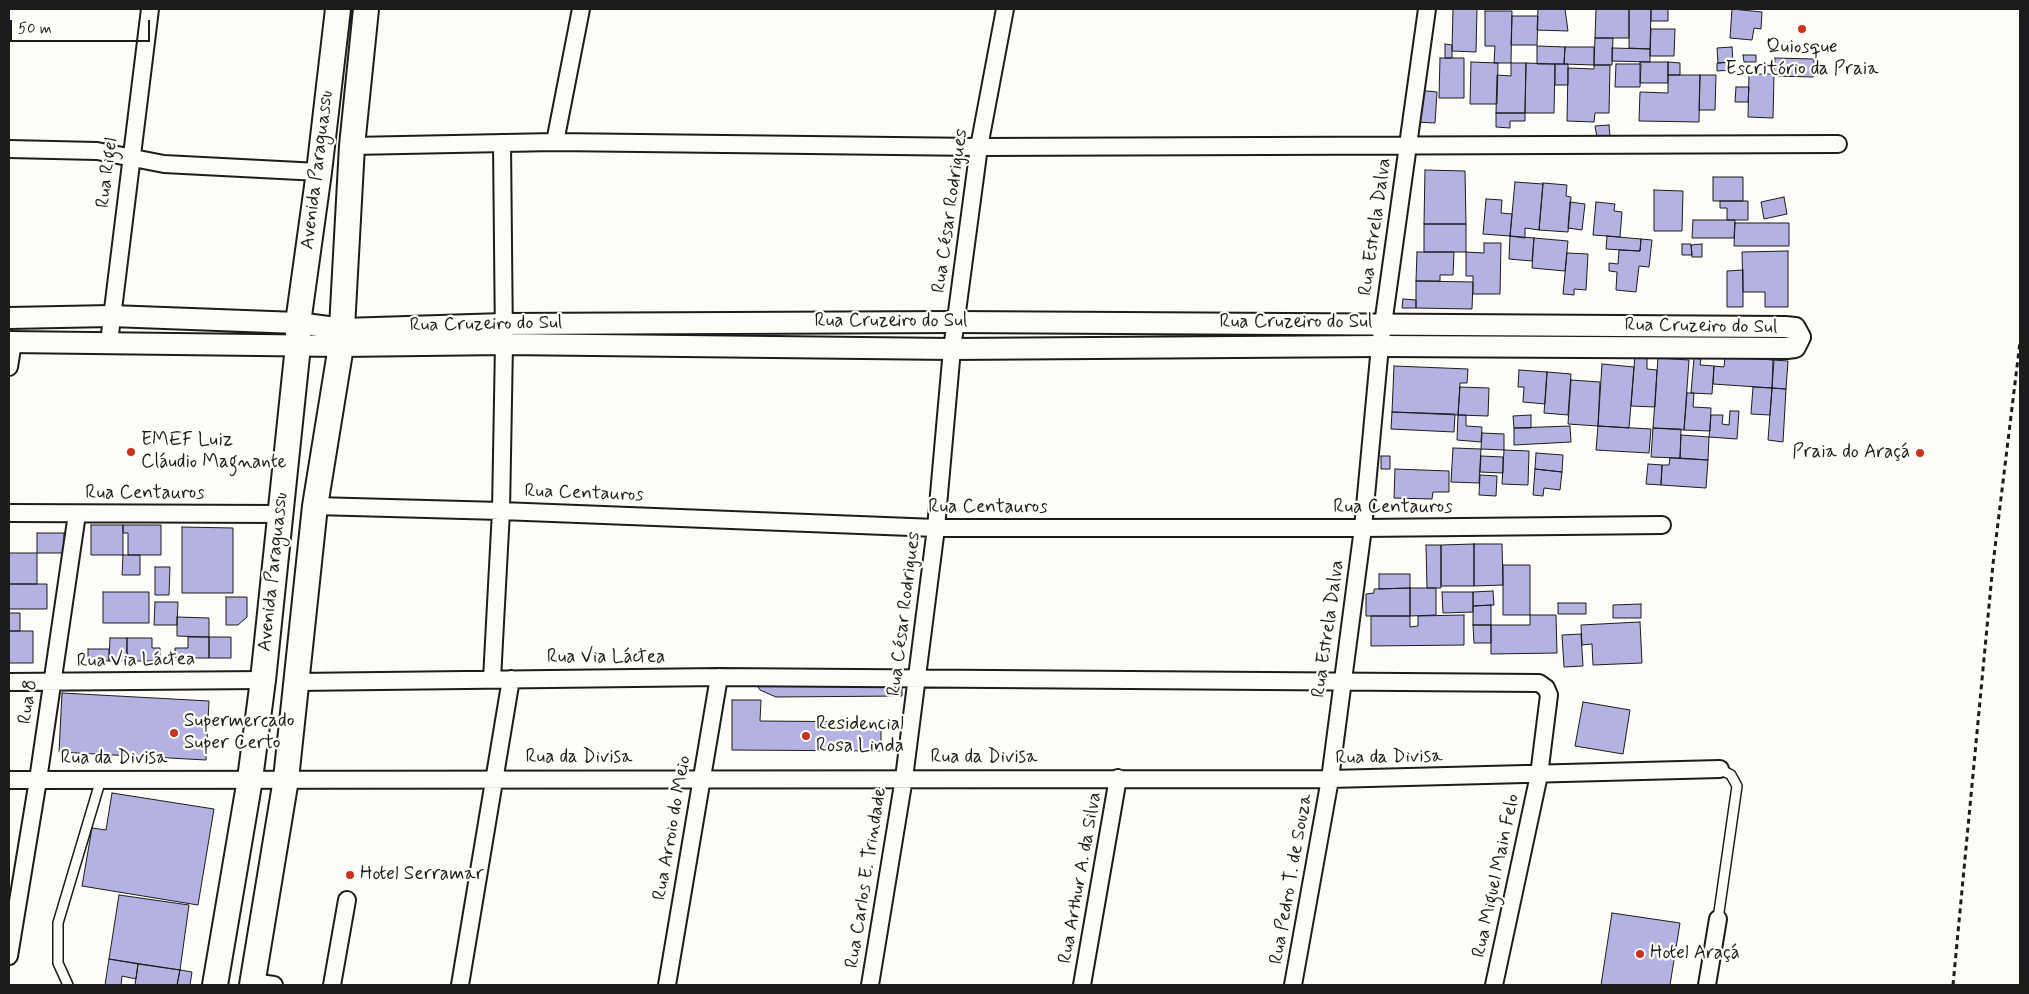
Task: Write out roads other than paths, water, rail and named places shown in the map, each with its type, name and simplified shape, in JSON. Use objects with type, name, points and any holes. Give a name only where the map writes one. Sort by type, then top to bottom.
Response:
[{"type":"main road","name":"Avenida Paraguassu","points":[[215,985],[250,779],[263,680],[298,334],[338,9]]},
{"type":"main road","name":"Avenida Paraguassu","points":[[259,984],[286,779],[316,506],[342,338],[352,146],[366,9]]},
{"type":"street","name":"Rua Rigel","points":[[110,342],[111,316],[150,9]]},
{"type":"street","points":[[555,142],[581,9]]},
{"type":"street","name":"Rua César Rodrigues","points":[[904,778],[936,528],[952,349],[980,146],[1005,9]]},
{"type":"street","name":"Rua Estrela Dalva","points":[[1330,779],[1363,528],[1380,346],[1426,9]]},
{"type":"street","points":[[352,146],[555,142],[980,146],[1838,144]]},
{"type":"street","points":[[492,679],[500,511],[504,344],[502,143]]},
{"type":"street","points":[[9,150],[97,151],[164,164],[319,172]]},
{"type":"street","name":"Rua Cruzeiro do Sul","points":[[9,318],[111,316],[342,338],[504,344],[952,349],[1380,346],[1787,348],[1795,347],[1800,341],[1795,328],[1383,323],[956,322],[504,324],[342,338]]},
{"type":"street","points":[[754,346],[756,323]]},
{"type":"street","points":[[1241,347],[1242,323]]},
{"type":"street","points":[[1660,348],[1662,326]]},
{"type":"street","name":"Rua Cruzeiro do Sul","points":[[11,342],[110,342],[298,334]]},
{"type":"street","points":[[9,367],[11,342]]},
{"type":"street","name":"Rua Centauros","points":[[316,506],[500,511],[936,528],[1363,528],[1662,525]]},
{"type":"street","name":"Rua Centauros","points":[[9,513],[280,514]]},
{"type":"street","name":"Rua 8","points":[[9,956],[38,780],[77,514]]},
{"type":"street","name":"Rua Via Láctea","points":[[296,682],[719,677],[1342,684]]},
{"type":"street","name":"Rua Arroio do Meio","points":[[667,985],[719,677]]},
{"type":"street","points":[[460,985],[511,679]]},
{"type":"street","name":"Rua Via Láctea","points":[[9,682],[263,680]]},
{"type":"street","name":"Rua Miguel Main Felo","points":[[1342,684],[1539,684],[1546,688],[1549,695],[1539,775],[1494,985]]},
{"type":"street","name":"Rua da Divisa","points":[[9,780],[496,778],[1330,779],[1720,769]]},
{"type":"street","name":"Rua Carlos E. Trindade","points":[[870,985],[904,778]]},
{"type":"street","name":"Rua Arthur A. da Silva","points":[[1082,985],[1118,778]]},
{"type":"street","name":"Rua Pedro T. de Souza","points":[[1293,985],[1330,779]]},
{"type":"street","points":[[332,985],[347,900]]},
{"type":"street","points":[[1707,985],[1718,919]]},
{"type":"lane","points":[[1718,919],[1737,786],[1731,775],[1720,769]]},
{"type":"lane","points":[[68,985],[58,963],[58,923],[101,779]]},
{"type":"place","name":"Quiosque Escritório da Praia","points":[[1802,29]]},
{"type":"place","name":"EMEF Luiz Cláudio Magnante","points":[[131,452]]},
{"type":"place","name":"Praia do Araçá","points":[[1920,453]]},
{"type":"place","name":"Supermercado Super Certo","points":[[174,733]]},
{"type":"place","name":"Residencial Rosa Linda","points":[[806,736]]},
{"type":"place","name":"Hotel Serramar","points":[[350,875]]},
{"type":"place","name":"Hotel Araçá","points":[[1640,954]]}]
